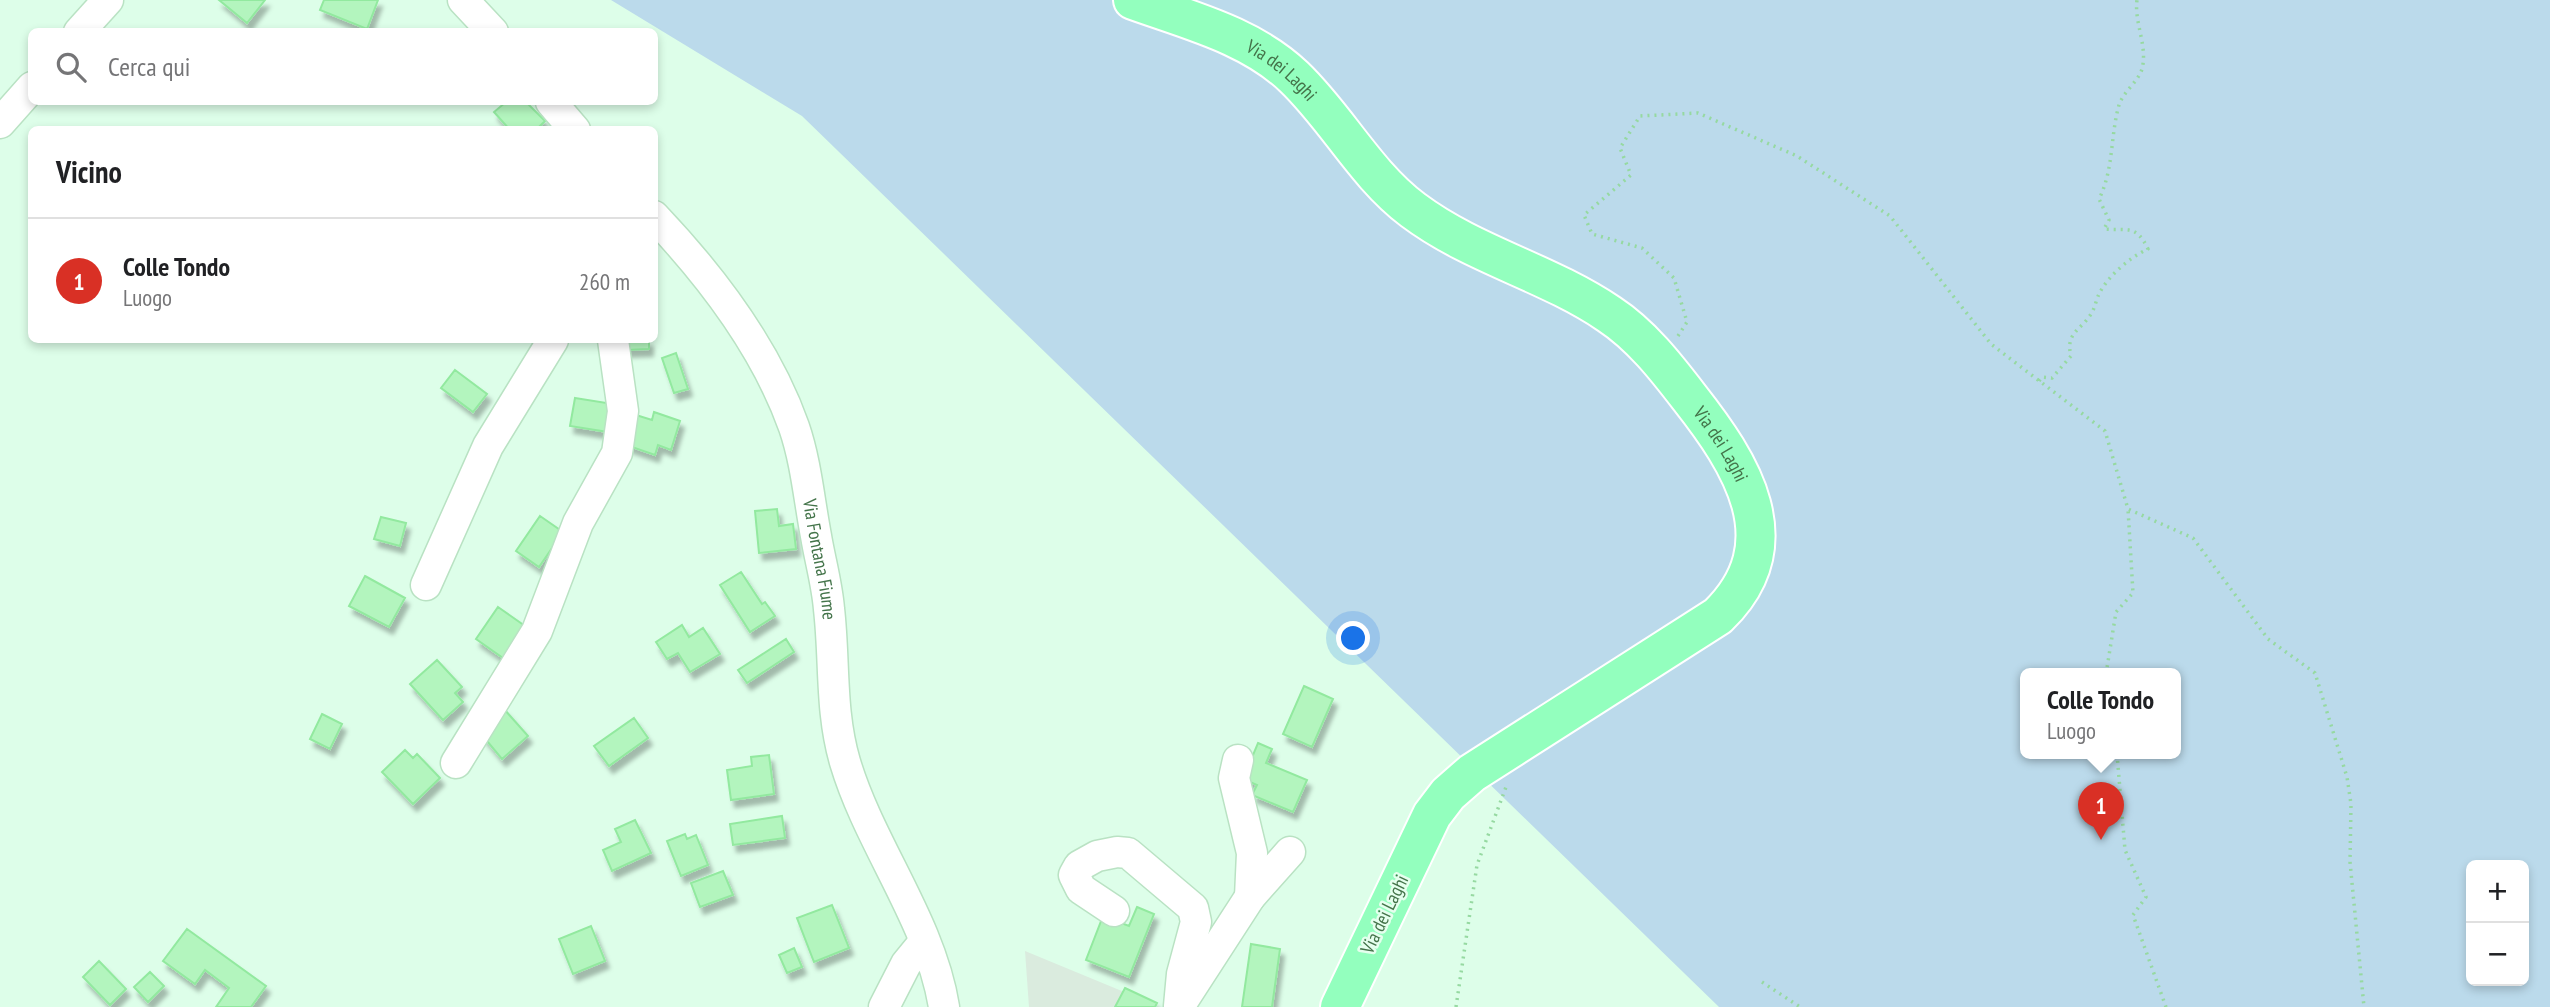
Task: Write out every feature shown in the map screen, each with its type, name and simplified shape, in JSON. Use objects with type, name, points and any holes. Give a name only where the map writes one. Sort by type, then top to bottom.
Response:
[{"type":"main road","name":"Via dei Laghi","points":[[1133,0],[1227,34],[1262,52],[1304,88],[1377,175],[1407,205],[1451,236],[1601,309],[1626,326],[1655,356],[1721,439],[1741,472],[1750,497],[1755,527],[1754,554],[1747,573],[1729,604],[1705,626],[1466,778],[1436,809],[1340,1007]]},
{"type":"street","points":[[82,28],[107,0]]},
{"type":"street","points":[[463,0],[488,28]]},
{"type":"street","points":[[0,123],[28,92]]},
{"type":"street","name":"Via Fontana Fiume","points":[[658,221],[718,290],[774,382],[794,428],[808,482],[828,600],[833,691],[841,745],[865,816],[922,937],[936,973],[944,1007]]},
{"type":"street","points":[[426,585],[488,446],[551,343]]},
{"type":"street","points":[[456,763],[537,631],[578,523],[617,453],[623,428],[623,401],[613,343]]},
{"type":"street","points":[[1238,760],[1234,778],[1252,853],[1250,897]]},
{"type":"street","points":[[1114,911],[1081,889],[1074,875],[1085,862],[1117,852],[1138,859],[1194,908],[1196,922],[1185,962],[1179,1007]]},
{"type":"street","points":[[1179,1007],[1250,897],[1290,852]]},
{"type":"street","points":[[884,1007],[922,937]]},
{"type":"path","points":[[2039,381],[2042,377],[2052,378],[2057,370],[2066,364],[2071,356],[2068,345],[2073,331],[2090,316],[2100,291],[2134,255],[2147,249],[2141,235],[2132,229],[2104,229],[2109,220],[2099,199],[2109,179],[2120,103],[2142,70],[2144,48],[2137,23],[2137,0]]},
{"type":"path","points":[[1655,356],[1674,342],[1687,322],[1674,278],[1642,248],[1592,234],[1584,215],[1631,175],[1620,148],[1640,116],[1698,113],[1797,156],[1890,216],[1991,344],[2105,431],[2128,509],[2133,593],[2116,612],[2107,668]]},
{"type":"path","points":[[2128,509],[2193,538],[2268,639],[2315,673],[2347,777],[2351,804],[2350,862],[2364,1007]]},
{"type":"path","points":[[1456,1007],[1478,864],[1507,783],[1502,755]]},
{"type":"path","points":[[2117,759],[2125,850],[2146,897],[2133,915],[2166,1007]]},
{"type":"path","points":[[1762,982],[1800,1007]]},
{"type":"shaded area","points":[[611,0],[2550,0],[2550,1007],[1719,1007],[802,116]]},
{"type":"shaded area","points":[[1025,951],[1146,1001],[1146,1007],[1029,1007]]},
{"type":"building","points":[[219,0],[265,0],[247,23]]},
{"type":"building","points":[[324,0],[378,0],[367,28],[320,10]]},
{"type":"building","points":[[502,105],[529,105],[545,121],[540,126],[506,126],[494,112]]},
{"type":"building","points":[[624,343],[649,343],[649,349],[625,350]]},
{"type":"building","points":[[676,353],[688,389],[674,393],[662,358]]},
{"type":"building","points":[[455,370],[487,394],[473,412],[441,388]]},
{"type":"building","points":[[575,398],[613,404],[608,432],[570,426]]},
{"type":"building","points":[[654,412],[680,421],[671,450],[658,445],[655,455],[626,445],[636,415],[652,420]]},
{"type":"building","points":[[777,509],[779,526],[793,524],[796,549],[759,553],[755,511]]},
{"type":"building","points":[[540,516],[563,532],[539,567],[516,551]]},
{"type":"building","points":[[381,517],[406,523],[400,546],[374,539]]},
{"type":"building","points":[[741,572],[762,604],[765,602],[775,616],[750,632],[720,585]]},
{"type":"building","points":[[365,576],[405,598],[389,627],[349,606]]},
{"type":"building","points":[[498,607],[525,626],[503,658],[476,639]]},
{"type":"building","points":[[682,625],[689,637],[703,628],[720,654],[690,672],[678,653],[667,659],[656,642]]},
{"type":"building","points":[[786,639],[794,652],[747,683],[738,670]]},
{"type":"building","points":[[437,660],[462,687],[455,693],[463,702],[443,720],[410,684]]},
{"type":"building","points":[[1304,686],[1333,699],[1312,747],[1283,734]]},
{"type":"building","points":[[504,709],[528,736],[502,759],[482,735]]},
{"type":"building","points":[[322,714],[342,724],[330,749],[310,739]]},
{"type":"building","points":[[634,718],[648,738],[609,766],[594,746]]},
{"type":"building","points":[[1258,743],[1272,749],[1266,763],[1307,780],[1293,812],[1252,795],[1257,785],[1243,779]]},
{"type":"building","points":[[405,750],[413,758],[417,754],[440,778],[413,804],[382,772]]},
{"type":"building","points":[[769,755],[774,794],[731,800],[727,770],[752,766],[751,757]]},
{"type":"building","points":[[782,816],[785,838],[733,845],[730,824]]},
{"type":"building","points":[[635,820],[651,853],[612,871],[603,850],[621,842],[615,829]]},
{"type":"building","points":[[685,834],[687,839],[696,835],[708,865],[681,876],[667,841]]},
{"type":"building","points":[[723,871],[733,895],[700,907],[691,883]]},
{"type":"building","points":[[832,905],[849,948],[814,962],[797,918]]},
{"type":"building","points":[[1137,907],[1154,914],[1129,977],[1086,960],[1103,916],[1129,926]]},
{"type":"building","points":[[591,926],[605,961],[573,974],[559,939]]},
{"type":"building","points":[[187,929],[266,986],[251,1007],[216,1007],[229,988],[205,970],[195,984],[163,961]]},
{"type":"building","points":[[1251,944],[1280,949],[1272,1007],[1242,1007]]},
{"type":"building","points":[[794,948],[802,967],[787,973],[779,955]]},
{"type":"building","points":[[99,961],[126,989],[110,1005],[83,977]]},
{"type":"building","points":[[150,972],[164,986],[148,1002],[134,987]]},
{"type":"building","points":[[1125,988],[1157,1003],[1155,1007],[1115,1007]]},
{"type":"place","name":"Colle Tondo","points":[[2101,840]]}]
